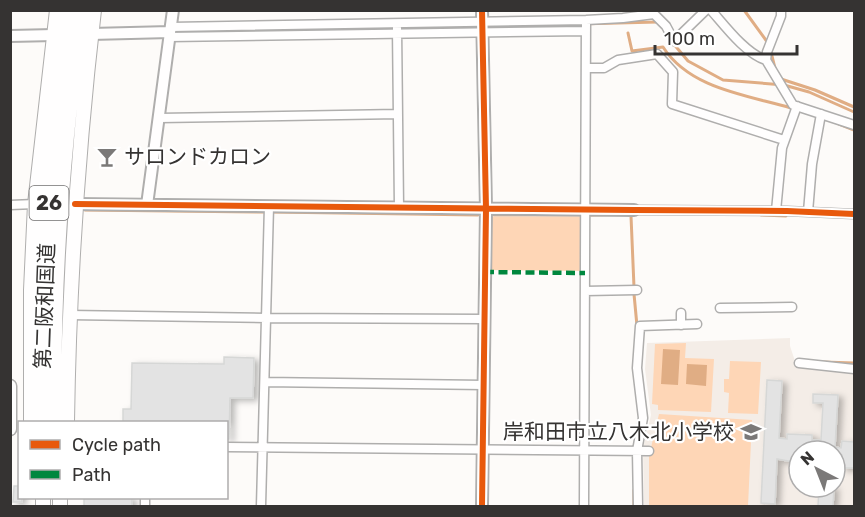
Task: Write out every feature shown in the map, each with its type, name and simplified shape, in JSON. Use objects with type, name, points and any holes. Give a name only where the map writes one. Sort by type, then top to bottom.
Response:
[{"type":"highway","name":"26","points":[[31,421],[31,290],[35,204],[57,10]]},
{"type":"highway","name":"第二阪和国道","points":[[54,421],[48,396],[48,214],[70,10]]},
{"type":"highway","name":"第二阪和国道","points":[[42,421],[48,396],[59,237],[82,10]]},
{"type":"highway","name":"26","points":[[67,421],[69,315],[75,204],[94,10]]},
{"type":"main road","points":[[10,386],[10,429]]},
{"type":"street","points":[[147,205],[173,10]]},
{"type":"street","points":[[91,34],[397,28],[482,21],[586,25],[653,12],[666,26],[674,41],[706,10]]},
{"type":"street","points":[[711,10],[742,44],[766,60],[793,105],[855,125]]},
{"type":"street","points":[[766,60],[781,10]]},
{"type":"street","points":[[482,21],[486,209],[482,507]]},
{"type":"street","points":[[584,507],[586,25]]},
{"type":"street","points":[[397,28],[399,208]]},
{"type":"street","points":[[10,36],[54,35]]},
{"type":"street","points":[[586,68],[604,68],[618,60],[657,54],[673,72],[672,104],[784,140]]},
{"type":"street","points":[[776,211],[784,140],[797,106]]},
{"type":"street","points":[[159,118],[398,114]]},
{"type":"street","points":[[808,212],[821,114]]},
{"type":"street","points":[[10,205],[35,204]]},
{"type":"street","points":[[75,204],[787,211],[855,214]]},
{"type":"street","points":[[261,507],[270,206]]},
{"type":"street","points":[[585,291],[637,290]]},
{"type":"street","points":[[720,308],[792,308]]},
{"type":"street","points":[[681,313],[681,325]]},
{"type":"street","points":[[69,315],[484,319]]},
{"type":"street","points":[[638,507],[637,451],[643,418],[637,368],[640,326],[698,324]]},
{"type":"street","points":[[799,363],[855,369]]},
{"type":"street","points":[[265,382],[484,385]]},
{"type":"street","points":[[228,447],[649,451]]},
{"type":"shaded area","points":[[492,217],[580,217],[582,220],[583,271],[488,270],[488,221]]},
{"type":"shaded area","name":"岸和田市立八木北小学校","points":[[790,338],[790,346],[797,367],[854,373],[854,506],[644,506],[643,448],[651,415],[645,369],[647,343]]},
{"type":"shaded area","points":[[686,343],[685,358],[714,359],[711,412],[658,410],[658,405],[652,404],[655,344]]},
{"type":"shaded area","points":[[663,349],[680,350],[678,385],[661,384]]},
{"type":"shaded area","points":[[730,361],[761,362],[758,414],[728,413],[729,393],[724,392],[724,379],[729,379]]},
{"type":"shaded area","points":[[687,364],[707,365],[706,386],[686,384]]},
{"type":"shaded area","points":[[659,414],[752,420],[748,506],[649,506],[649,456]]},
{"type":"building","points":[[224,357],[254,358],[253,398],[230,398],[229,439],[228,421],[123,421],[123,409],[131,409],[132,363],[224,364]]},
{"type":"building","points":[[767,380],[782,381],[779,438],[787,439],[787,461],[777,459],[775,504],[761,503]]},
{"type":"building","points":[[813,394],[838,395],[835,439],[821,439],[823,403],[813,403]]},
{"type":"building","points":[[787,434],[812,435],[812,439],[787,439]]},
{"type":"building","points":[[847,441],[854,442],[854,468],[847,468]]},
{"type":"building","points":[[14,486],[18,486],[18,499],[22,499],[22,502],[13,502]]},
{"type":"building","points":[[84,499],[132,499],[132,506],[84,506]]},
{"type":"building","points":[[818,499],[833,499],[833,506],[818,506]]},
{"type":"waterway","points":[[744,10],[768,43]]},
{"type":"waterway","points":[[494,26],[658,22]]},
{"type":"waterway","points":[[181,32],[471,27]]},
{"type":"waterway","points":[[628,33],[632,51],[663,47],[674,61],[704,81],[738,94],[791,108]]},
{"type":"waterway","points":[[672,42],[688,61],[723,80],[784,85],[809,92],[854,112]]},
{"type":"waterway","points":[[771,52],[775,68]]},
{"type":"waterway","points":[[781,79],[815,90],[854,107]]},
{"type":"waterway","points":[[839,124],[854,130]]},
{"type":"waterway","points":[[85,210],[265,212]]},
{"type":"waterway","points":[[272,212],[478,215]]},
{"type":"waterway","points":[[591,215],[634,214]]},
{"type":"waterway","points":[[494,215],[580,215]]},
{"type":"waterway","points":[[761,215],[786,216]]},
{"type":"waterway","points":[[631,216],[634,287]]},
{"type":"waterway","points":[[634,294],[637,326]]},
{"type":"waterway","points":[[823,362],[854,363]]},
{"type":"waterway","points":[[634,490],[634,506]]},
{"type":"marked path","points":[[485,272],[585,273]]},
{"type":"cycle path","points":[[482,10],[486,209],[482,506]]},
{"type":"cycle path","points":[[75,204],[787,211],[854,214]]},
{"type":"place","name":"サロンドカロン","points":[[107,157]]},
{"type":"place","name":"岸和田市立八木北小学校","points":[[751,432]]}]
